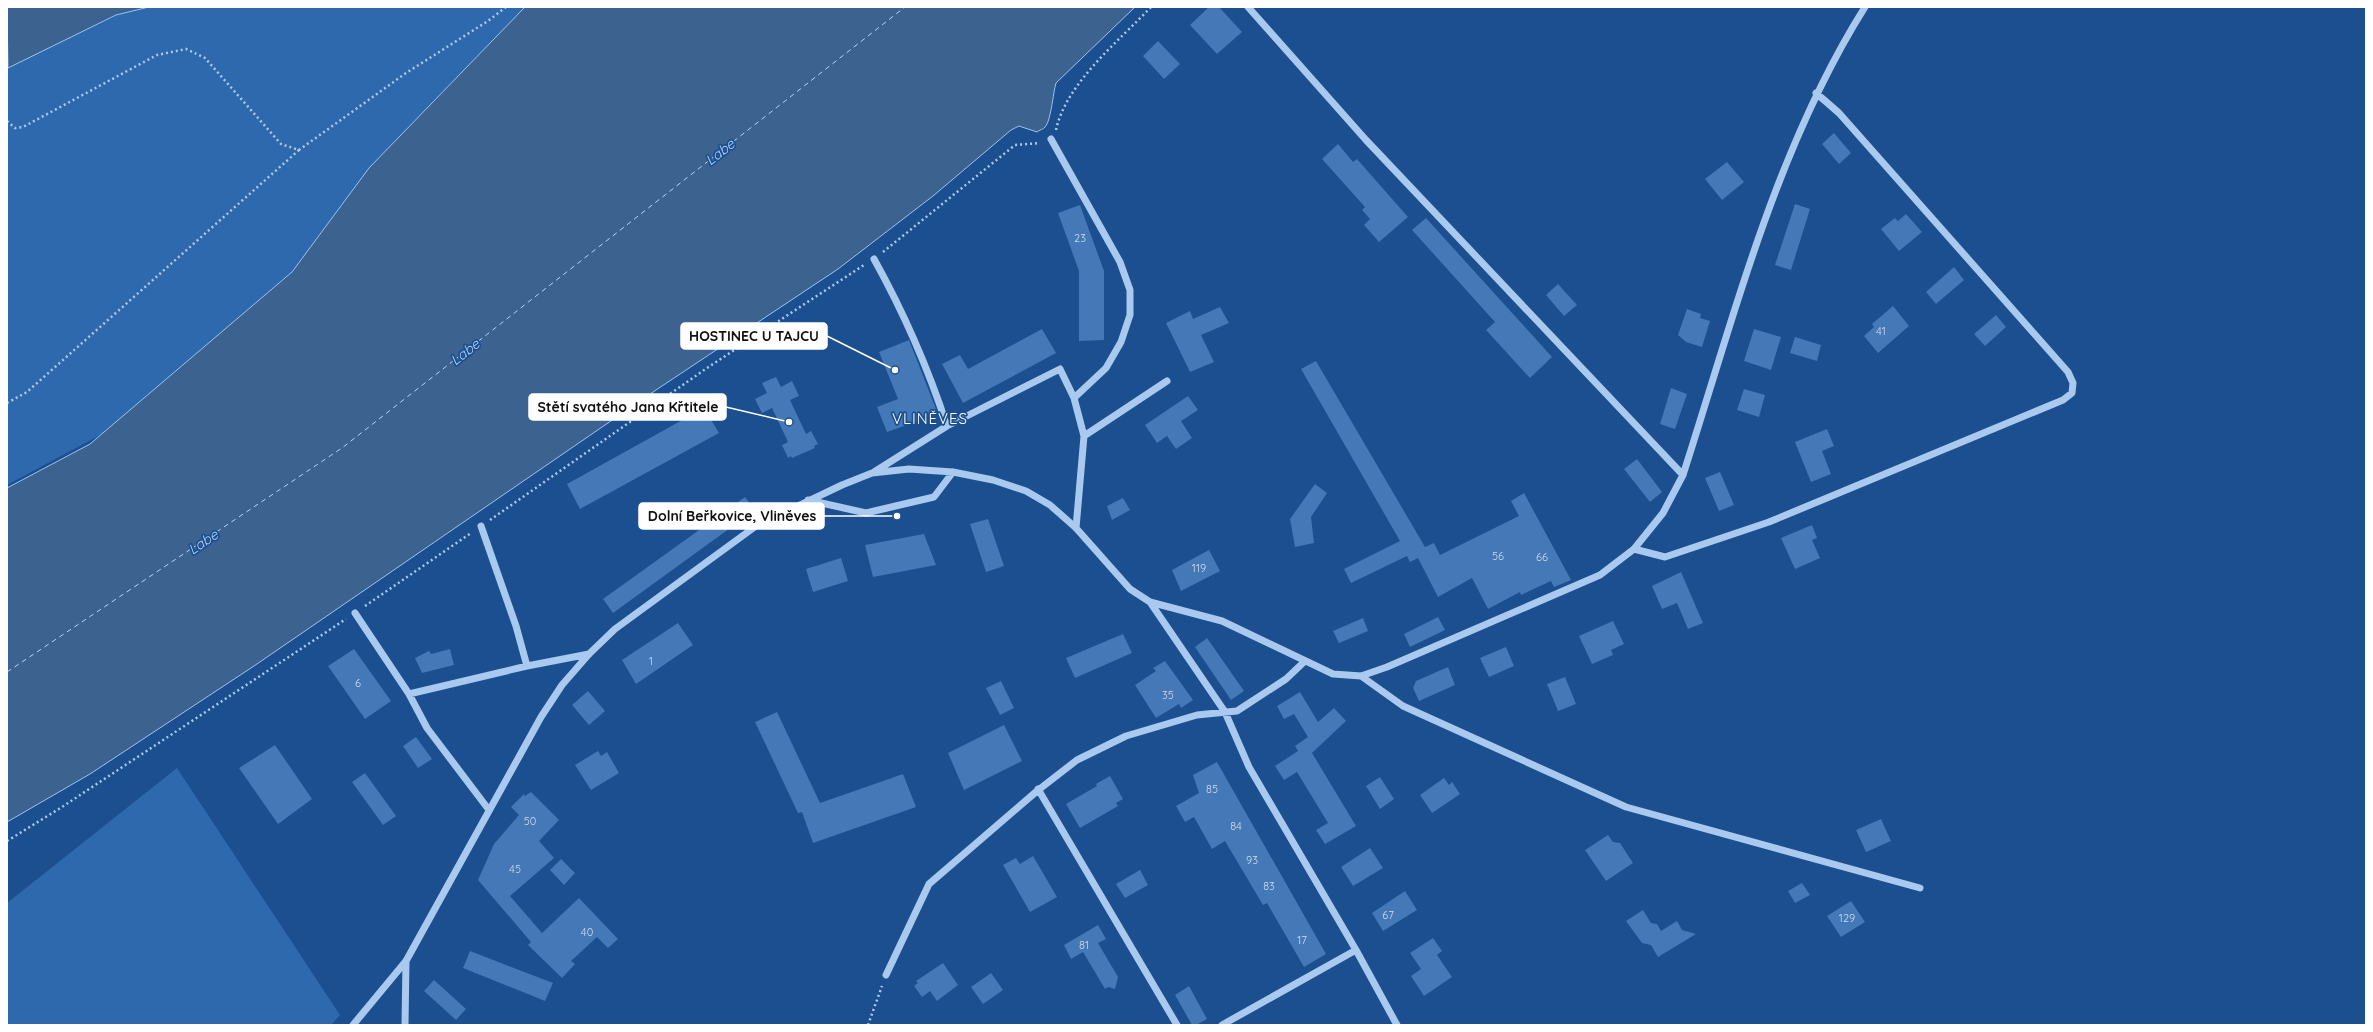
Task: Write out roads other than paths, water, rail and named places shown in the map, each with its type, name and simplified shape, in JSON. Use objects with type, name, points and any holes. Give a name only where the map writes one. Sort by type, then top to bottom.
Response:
[{"type":"street","points":[[1248,7],[1366,140],[1683,475]]},
{"type":"street","points":[[872,473],[909,469],[953,472],[993,480],[1026,491],[1050,505],[1076,528],[1130,589],[1150,602],[1222,621],[1333,674],[1361,676],[1387,667],[1600,575],[1634,549],[1663,513],[1683,475],[1770,206],[1816,93],[1842,44],[1866,7]]},
{"type":"street","points":[[1634,549],[1665,557],[1770,522],[2063,400],[2072,393],[2073,383],[2068,372],[1839,113],[1816,93]]},
{"type":"street","points":[[1050,139],[1120,262],[1130,290],[1130,315],[1121,342],[1106,368],[1074,398]]},
{"type":"street","points":[[874,259],[893,292],[930,374],[947,426]]},
{"type":"street","points":[[353,1025],[406,961],[541,717],[562,685],[589,654],[615,629],[718,552],[756,526],[808,500],[872,473],[947,426],[1060,369],[1074,398],[1084,436],[1076,528]]},
{"type":"street","points":[[1084,436],[1167,381]]},
{"type":"street","points":[[808,500],[866,513],[934,497],[953,472]]},
{"type":"street","points":[[481,526],[516,626],[527,666]]},
{"type":"street","points":[[1150,602],[1225,712],[1249,767],[1356,950],[1397,1025]]},
{"type":"street","points":[[355,613],[409,694],[427,728],[489,810]]},
{"type":"street","points":[[409,694],[527,666],[589,654]]},
{"type":"street","points":[[886,975],[929,884],[1038,789],[1077,760],[1126,736],[1197,715],[1238,711],[1286,679],[1305,661]]},
{"type":"street","points":[[1361,676],[1403,706],[1626,807],[1920,888]]},
{"type":"street","points":[[1038,789],[1177,1025]]},
{"type":"street","points":[[1222,1025],[1356,950]]},
{"type":"street","points":[[405,1025],[406,961]]},
{"type":"water","points":[[7,7],[149,7],[116,15],[8,68]]},
{"type":"water","name":"Labe","points":[[525,7],[1135,7],[1056,83],[1049,119],[1044,128],[1037,132],[1019,126],[1011,130],[933,196],[838,269],[656,390],[254,666],[90,774],[7,822],[7,488],[90,444],[292,272],[369,168]]},
{"type":"place","name":"HOSTINEC U TAJCU","points":[[895,370]]},
{"type":"place","name":"Stětí svatého Jana Křtitele","points":[[789,422]]},
{"type":"place","name":"Dolní Beřkovice, Vliněves","points":[[897,516]]},
{"type":"district","name":"VLINĚVES","points":[[930,419]]}]
